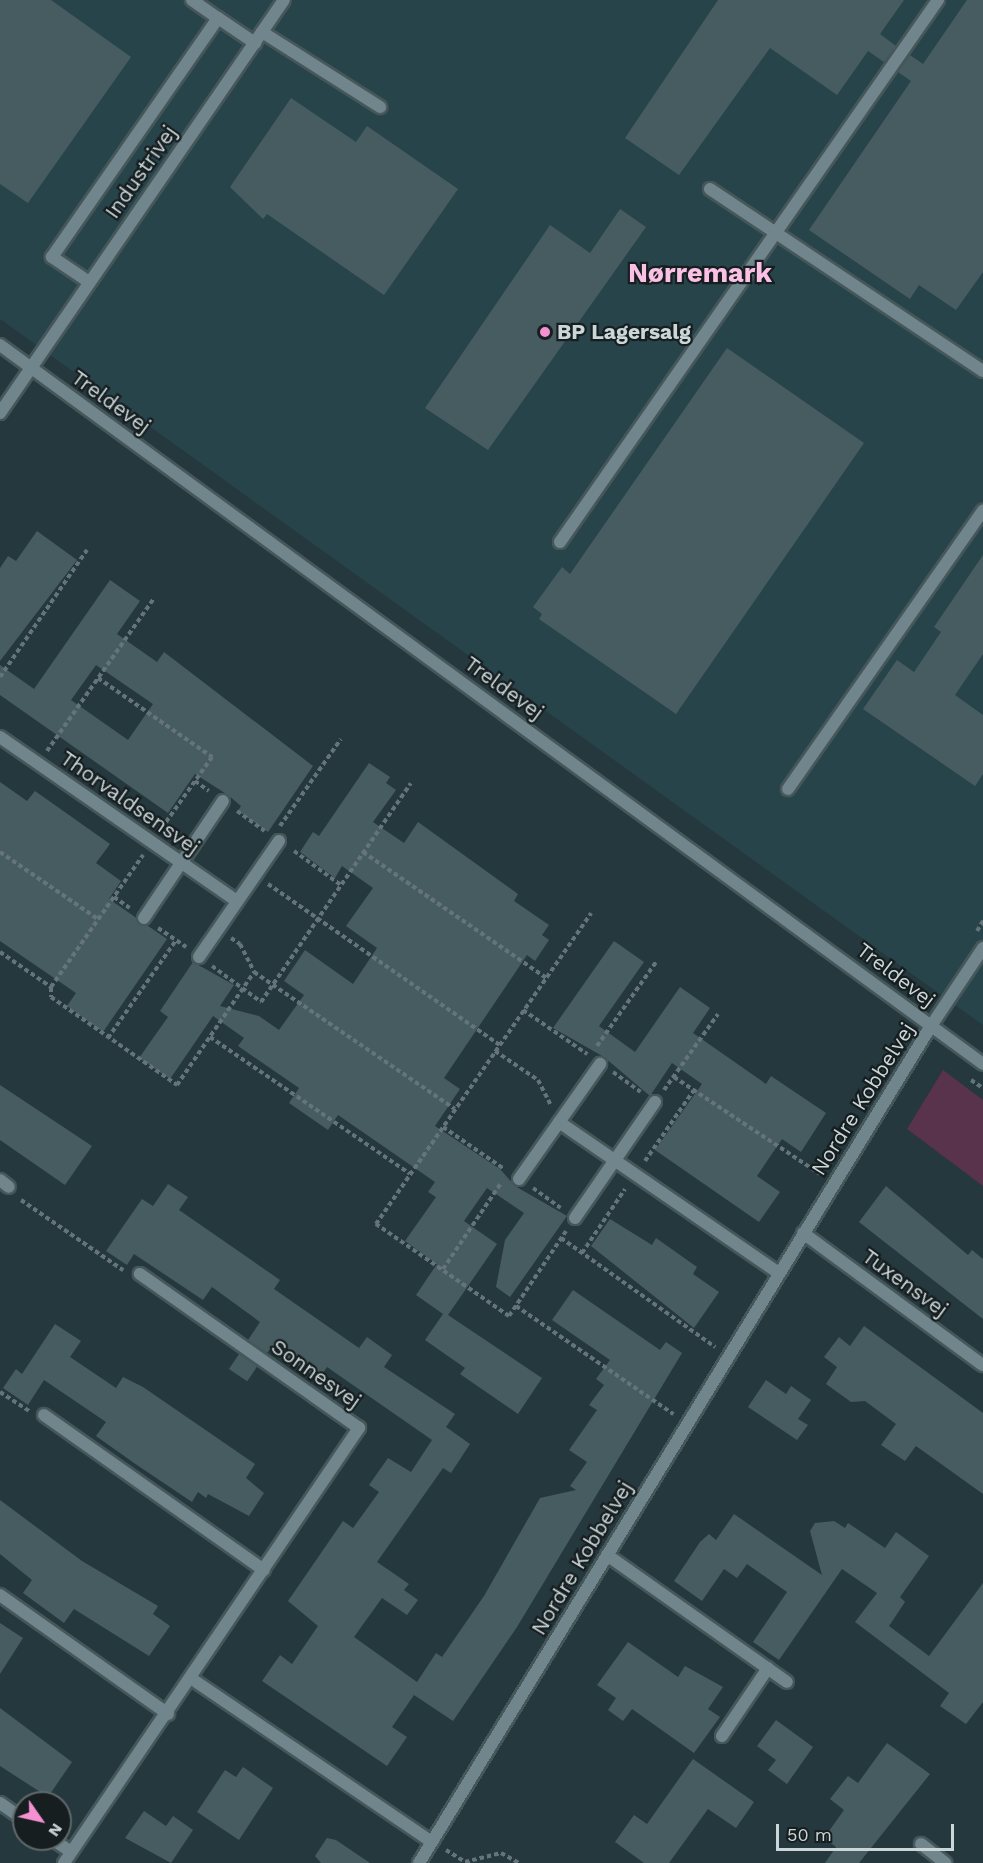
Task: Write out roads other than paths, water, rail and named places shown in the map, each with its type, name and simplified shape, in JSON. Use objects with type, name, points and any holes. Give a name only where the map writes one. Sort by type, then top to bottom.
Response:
[{"type":"street","points":[[192,0],[255,43]]},
{"type":"street","name":"Industrivej","points":[[31,368],[284,0]]},
{"type":"street","points":[[560,542],[938,0]]},
{"type":"street","points":[[89,282],[52,257],[218,18]]},
{"type":"street","points":[[262,32],[380,107]]},
{"type":"street","points":[[710,189],[983,371]]},
{"type":"street","name":"Treldevej","points":[[0,345],[983,1064]]},
{"type":"street","points":[[0,413],[31,368]]},
{"type":"street","points":[[788,789],[983,510]]},
{"type":"street","name":"Thorvaldsensvej","points":[[0,737],[237,900]]},
{"type":"street","points":[[144,918],[224,801]]},
{"type":"street","points":[[199,957],[255,875],[276,838]]},
{"type":"street","name":"Nordre Kobbelvej","points":[[419,1863],[803,1233],[931,1026],[983,948]]},
{"type":"street","points":[[514,1175],[559,1122],[595,1060]]},
{"type":"street","points":[[574,1218],[655,1102]]},
{"type":"street","points":[[559,1122],[779,1273]]},
{"type":"street","name":"Tuxensvej","points":[[803,1233],[983,1365]]},
{"type":"street","name":"Sonnesvej","points":[[67,1858],[192,1679],[359,1428],[140,1274]]},
{"type":"street","points":[[44,1415],[264,1570]]},
{"type":"street","points":[[607,1555],[787,1682]]},
{"type":"street","points":[[0,1595],[168,1714]]},
{"type":"street","points":[[722,1736],[768,1668]]},
{"type":"street","points":[[192,1679],[432,1842]]},
{"type":"street","points":[[921,1844],[945,1863]]},
{"type":"place","name":"BP Lagersalg","points":[[545,332]]},
{"type":"district","name":"Nørremark","points":[[700,274]]}]
